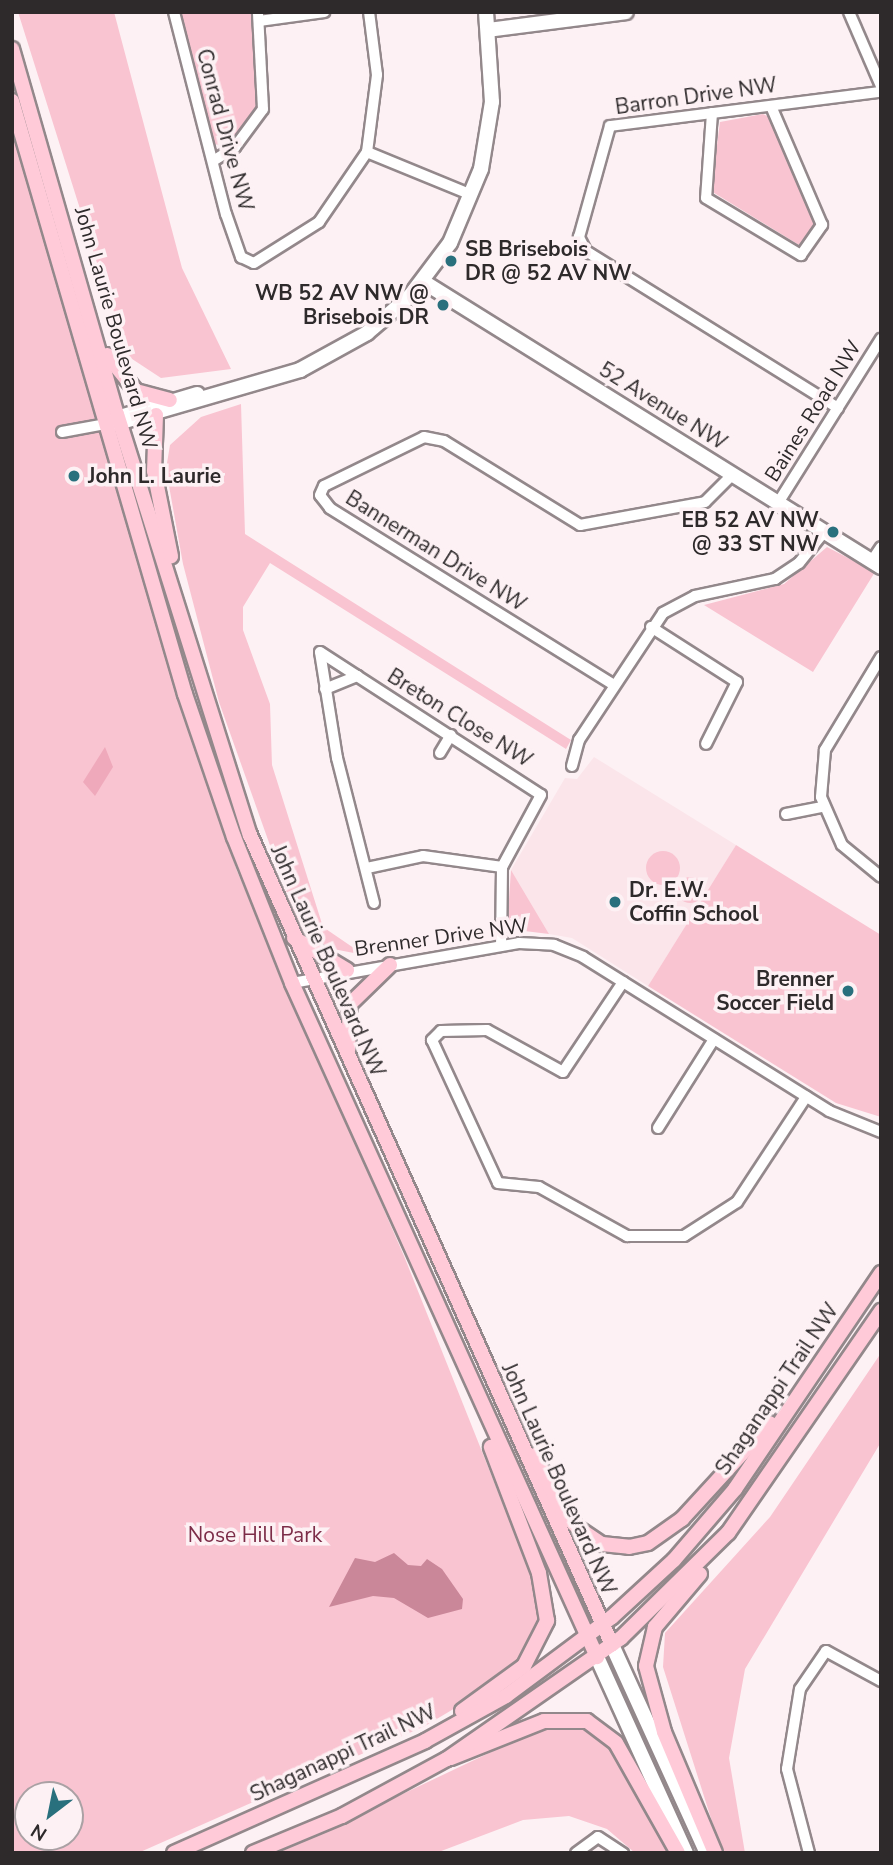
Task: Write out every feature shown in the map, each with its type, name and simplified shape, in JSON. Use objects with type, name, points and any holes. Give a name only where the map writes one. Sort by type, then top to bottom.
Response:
[{"type":"main road","name":"John Laurie Boulevard NW","points":[[12,49],[97,337],[114,421],[200,740],[292,983],[465,1373],[597,1657]]},
{"type":"main road","name":"John Laurie Boulevard NW","points":[[12,101],[246,823],[309,978],[612,1645]]},
{"type":"main road","points":[[97,337],[136,391],[170,400]]},
{"type":"main road","points":[[156,415],[154,471],[181,616]]},
{"type":"main road","points":[[292,936],[347,970]]},
{"type":"main road","points":[[347,1059],[350,1004],[390,965]]},
{"type":"main road","name":"Shaganappi Trail NW","points":[[174,1853],[425,1741],[506,1696],[602,1625],[674,1560],[736,1489],[796,1393],[881,1273]]},
{"type":"main road","name":"Shaganappi Trail NW","points":[[253,1853],[342,1816],[447,1759],[612,1645],[708,1555],[786,1455],[881,1311]]},
{"type":"main road","points":[[425,1741],[524,1666],[547,1621],[539,1573],[465,1373]]},
{"type":"main road","points":[[505,1410],[562,1512],[591,1538],[629,1548],[648,1543],[682,1520],[796,1393]]},
{"type":"main road","points":[[708,1555],[700,1574],[655,1627],[645,1661],[664,1732],[715,1853]]},
{"type":"main road","points":[[447,1759],[467,1757],[544,1721],[587,1721],[616,1743],[678,1853]]},
{"type":"street","name":"Conrad Drive NW","points":[[174,12],[241,257],[254,263],[319,222],[367,152]]},
{"type":"street","points":[[213,160],[235,147],[263,109],[259,17],[324,12]]},
{"type":"street","points":[[369,12],[377,75],[367,152],[472,195]]},
{"type":"street","points":[[62,432],[156,415],[263,382],[351,344],[422,281],[472,195],[492,102],[486,12]]},
{"type":"street","points":[[488,30],[626,12]]},
{"type":"street","points":[[849,12],[881,86]]},
{"type":"street","name":"Barron Drive NW","points":[[838,408],[579,243],[605,130],[712,113],[881,92]]},
{"type":"street","points":[[712,113],[706,198],[793,253],[806,254],[822,225],[771,106]]},
{"type":"street","name":"52 Avenue NW","points":[[422,281],[876,564]]},
{"type":"street","name":"Baines Road NW","points":[[778,503],[881,340]]},
{"type":"street","points":[[114,421],[170,400],[263,382]]},
{"type":"street","name":"Bannerman Drive NW","points":[[614,685],[330,508],[320,495],[324,486],[424,437],[444,441],[580,525],[705,502],[733,474]]},
{"type":"street","points":[[572,766],[579,740],[651,627],[687,599],[782,575],[824,532]]},
{"type":"street","points":[[876,564],[881,547]]},
{"type":"street","points":[[651,627],[737,682],[706,744]]},
{"type":"street","name":"Breton Close NW","points":[[374,903],[325,689],[320,652],[541,795],[502,867],[501,946]]},
{"type":"street","points":[[881,657],[825,750],[822,807],[842,845],[881,877]]},
{"type":"street","name":"Breton Close NW","points":[[325,689],[357,676]]},
{"type":"street","points":[[440,753],[451,735]]},
{"type":"street","points":[[786,814],[822,807]]},
{"type":"street","points":[[367,868],[423,856],[502,867]]},
{"type":"street","name":"Brenner Drive NW","points":[[292,983],[347,970],[501,946],[567,949],[806,1097],[881,1132]]},
{"type":"street","points":[[623,982],[563,1072],[487,1030],[441,1031],[432,1040],[498,1183],[539,1187],[627,1236],[684,1236],[737,1202],[806,1097]]},
{"type":"street","points":[[658,1128],[714,1039]]},
{"type":"street","name":"John Laurie Boulevard NW","points":[[612,1645],[707,1853]]},
{"type":"street","points":[[809,1853],[787,1769],[800,1689],[816,1657],[826,1651],[881,1681]]},
{"type":"street","name":"John Laurie Boulevard NW","points":[[597,1657],[686,1853]]},
{"type":"street","points":[[576,1853],[598,1838],[623,1853]]},
{"type":"shaded area","points":[[105,747],[113,767],[95,796],[83,782]]},
{"type":"shaded area","name":"Dr. E.W. Coffin School","points":[[594,757],[736,845],[648,986],[572,938],[549,934],[511,870],[565,778],[577,779]]},
{"type":"shaded area","points":[[394,1553],[408,1565],[421,1566],[427,1559],[442,1569],[463,1599],[462,1609],[428,1618],[394,1598],[373,1596],[329,1607],[355,1558],[375,1562]]},
{"type":"green space","points":[[18,12],[114,12],[182,268],[231,369],[161,378],[126,355]]},
{"type":"green space","points":[[179,12],[252,12],[260,96],[254,117],[228,146],[213,144]]},
{"type":"green space","points":[[763,114],[771,118],[817,225],[804,248],[711,191],[720,122]]},
{"type":"green space","name":"Nose Hill Park","points":[[12,131],[178,696],[237,871],[404,1256],[540,1597],[540,1623],[526,1653],[487,1689],[425,1726],[138,1853],[12,1853]]},
{"type":"green space","points":[[241,404],[245,534],[571,740],[566,749],[270,563],[243,607],[243,630],[270,704],[272,765],[323,927],[364,955],[323,947],[299,927],[219,702],[183,564],[166,469],[170,445],[201,417]]},
{"type":"green space","points":[[827,547],[875,572],[813,672],[704,605],[784,584]]},
{"type":"green space","points":[[736,845],[881,935],[881,1117],[836,1103],[648,986]]},
{"type":"green space","points":[[663,851],[675,856],[680,868],[675,880],[663,885],[651,880],[646,868],[651,856]]},
{"type":"green space","points":[[511,870],[549,934],[507,929]]},
{"type":"green space","points":[[690,877],[699,881],[703,890],[699,899],[690,903],[681,899],[677,890],[681,881]]},
{"type":"green space","points":[[881,1353],[881,1442],[745,1669],[729,1758],[745,1853],[722,1853],[663,1667],[665,1633],[770,1517]]},
{"type":"green space","points":[[567,1724],[589,1729],[617,1752],[668,1853],[635,1853],[607,1829],[569,1816],[523,1820],[436,1853],[278,1853],[544,1727]]},
{"type":"place","name":"SB Brisebois DR @ 52 AV NW","points":[[451,261]]},
{"type":"place","name":"WB 52 AV NW @ Brisebois DR","points":[[443,305]]},
{"type":"place","name":"John L. Laurie","points":[[74,476]]},
{"type":"place","name":"EB 52 AV NW @ 33 ST NW","points":[[833,532]]},
{"type":"place","name":"Dr. E.W. Coffin School","points":[[615,902]]},
{"type":"place","name":"Brenner Soccer Field","points":[[848,991]]}]
